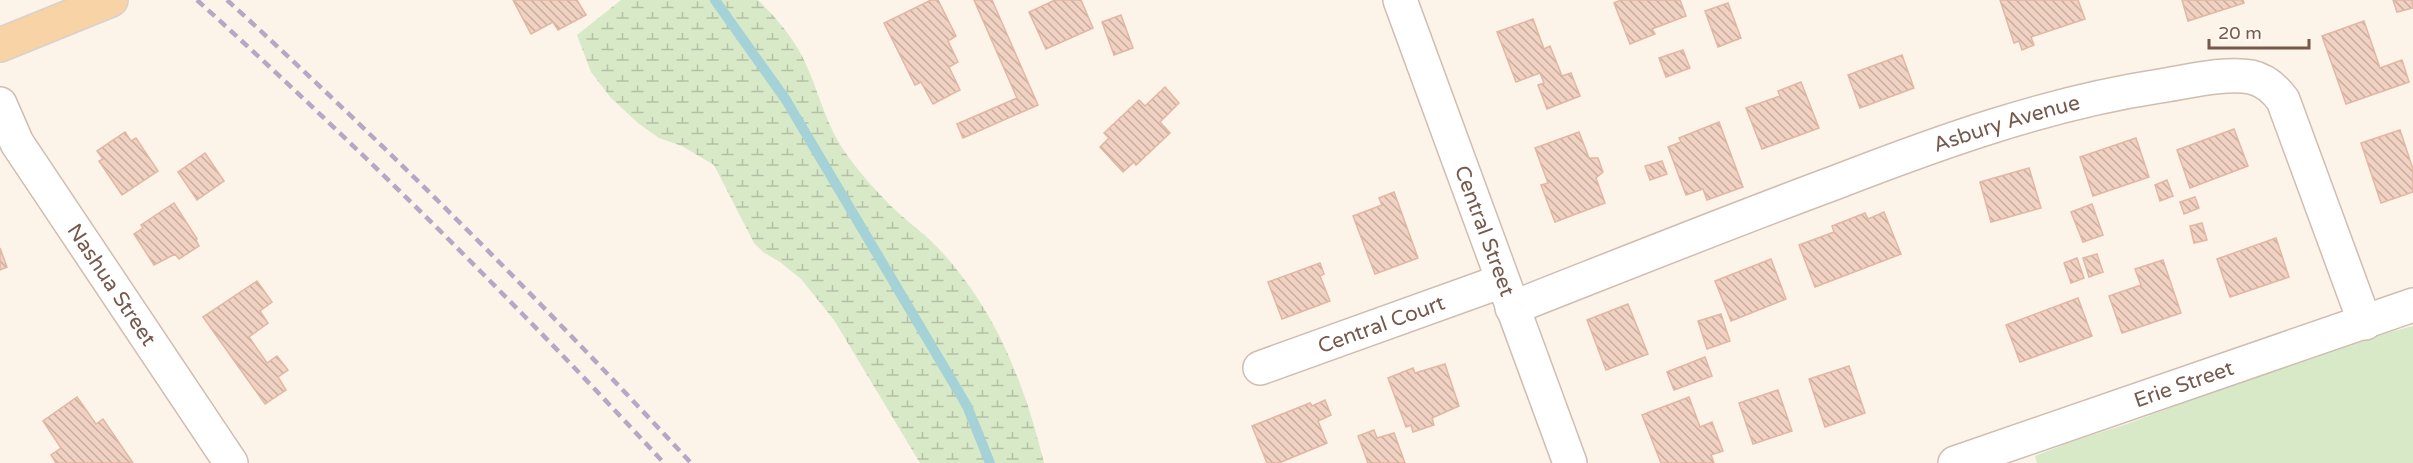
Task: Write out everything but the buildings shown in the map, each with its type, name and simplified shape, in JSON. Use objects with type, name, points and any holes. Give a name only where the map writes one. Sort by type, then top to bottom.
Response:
[{"type":"main road","points":[[0,45],[111,0]]},
{"type":"street","name":"Central Street","points":[[1404,1],[1507,294],[1570,463]]},
{"type":"street","name":"Asbury Avenue","points":[[1507,294],[1932,146],[2028,116],[2108,94],[2181,82],[2244,76],[2262,81],[2278,93],[2283,100],[2365,323]]},
{"type":"street","name":"Nashua Street","points":[[0,104],[17,143],[231,463]]},
{"type":"street","name":"Central Court","points":[[1260,368],[1507,294]]},
{"type":"street","name":"Erie Street","points":[[1955,463],[2413,305]]},
{"type":"green space","points":[[621,0],[758,0],[774,17],[794,42],[805,61],[831,127],[845,152],[879,194],[931,241],[957,270],[991,320],[1017,375],[1044,463],[920,463],[834,320],[801,279],[754,243],[714,165],[682,146],[659,138],[638,123],[611,98],[591,72],[577,35]]},
{"type":"green space","points":[[2413,326],[2413,463],[2037,463],[2035,456],[2070,442],[2127,424],[2326,349]]},
{"type":"waterway","points":[[715,0],[786,100],[967,406],[990,463]]},
{"type":"railway","points":[[197,0],[435,226],[551,343],[664,463]]},
{"type":"railway","points":[[227,0],[347,112],[464,227],[691,463]]}]
